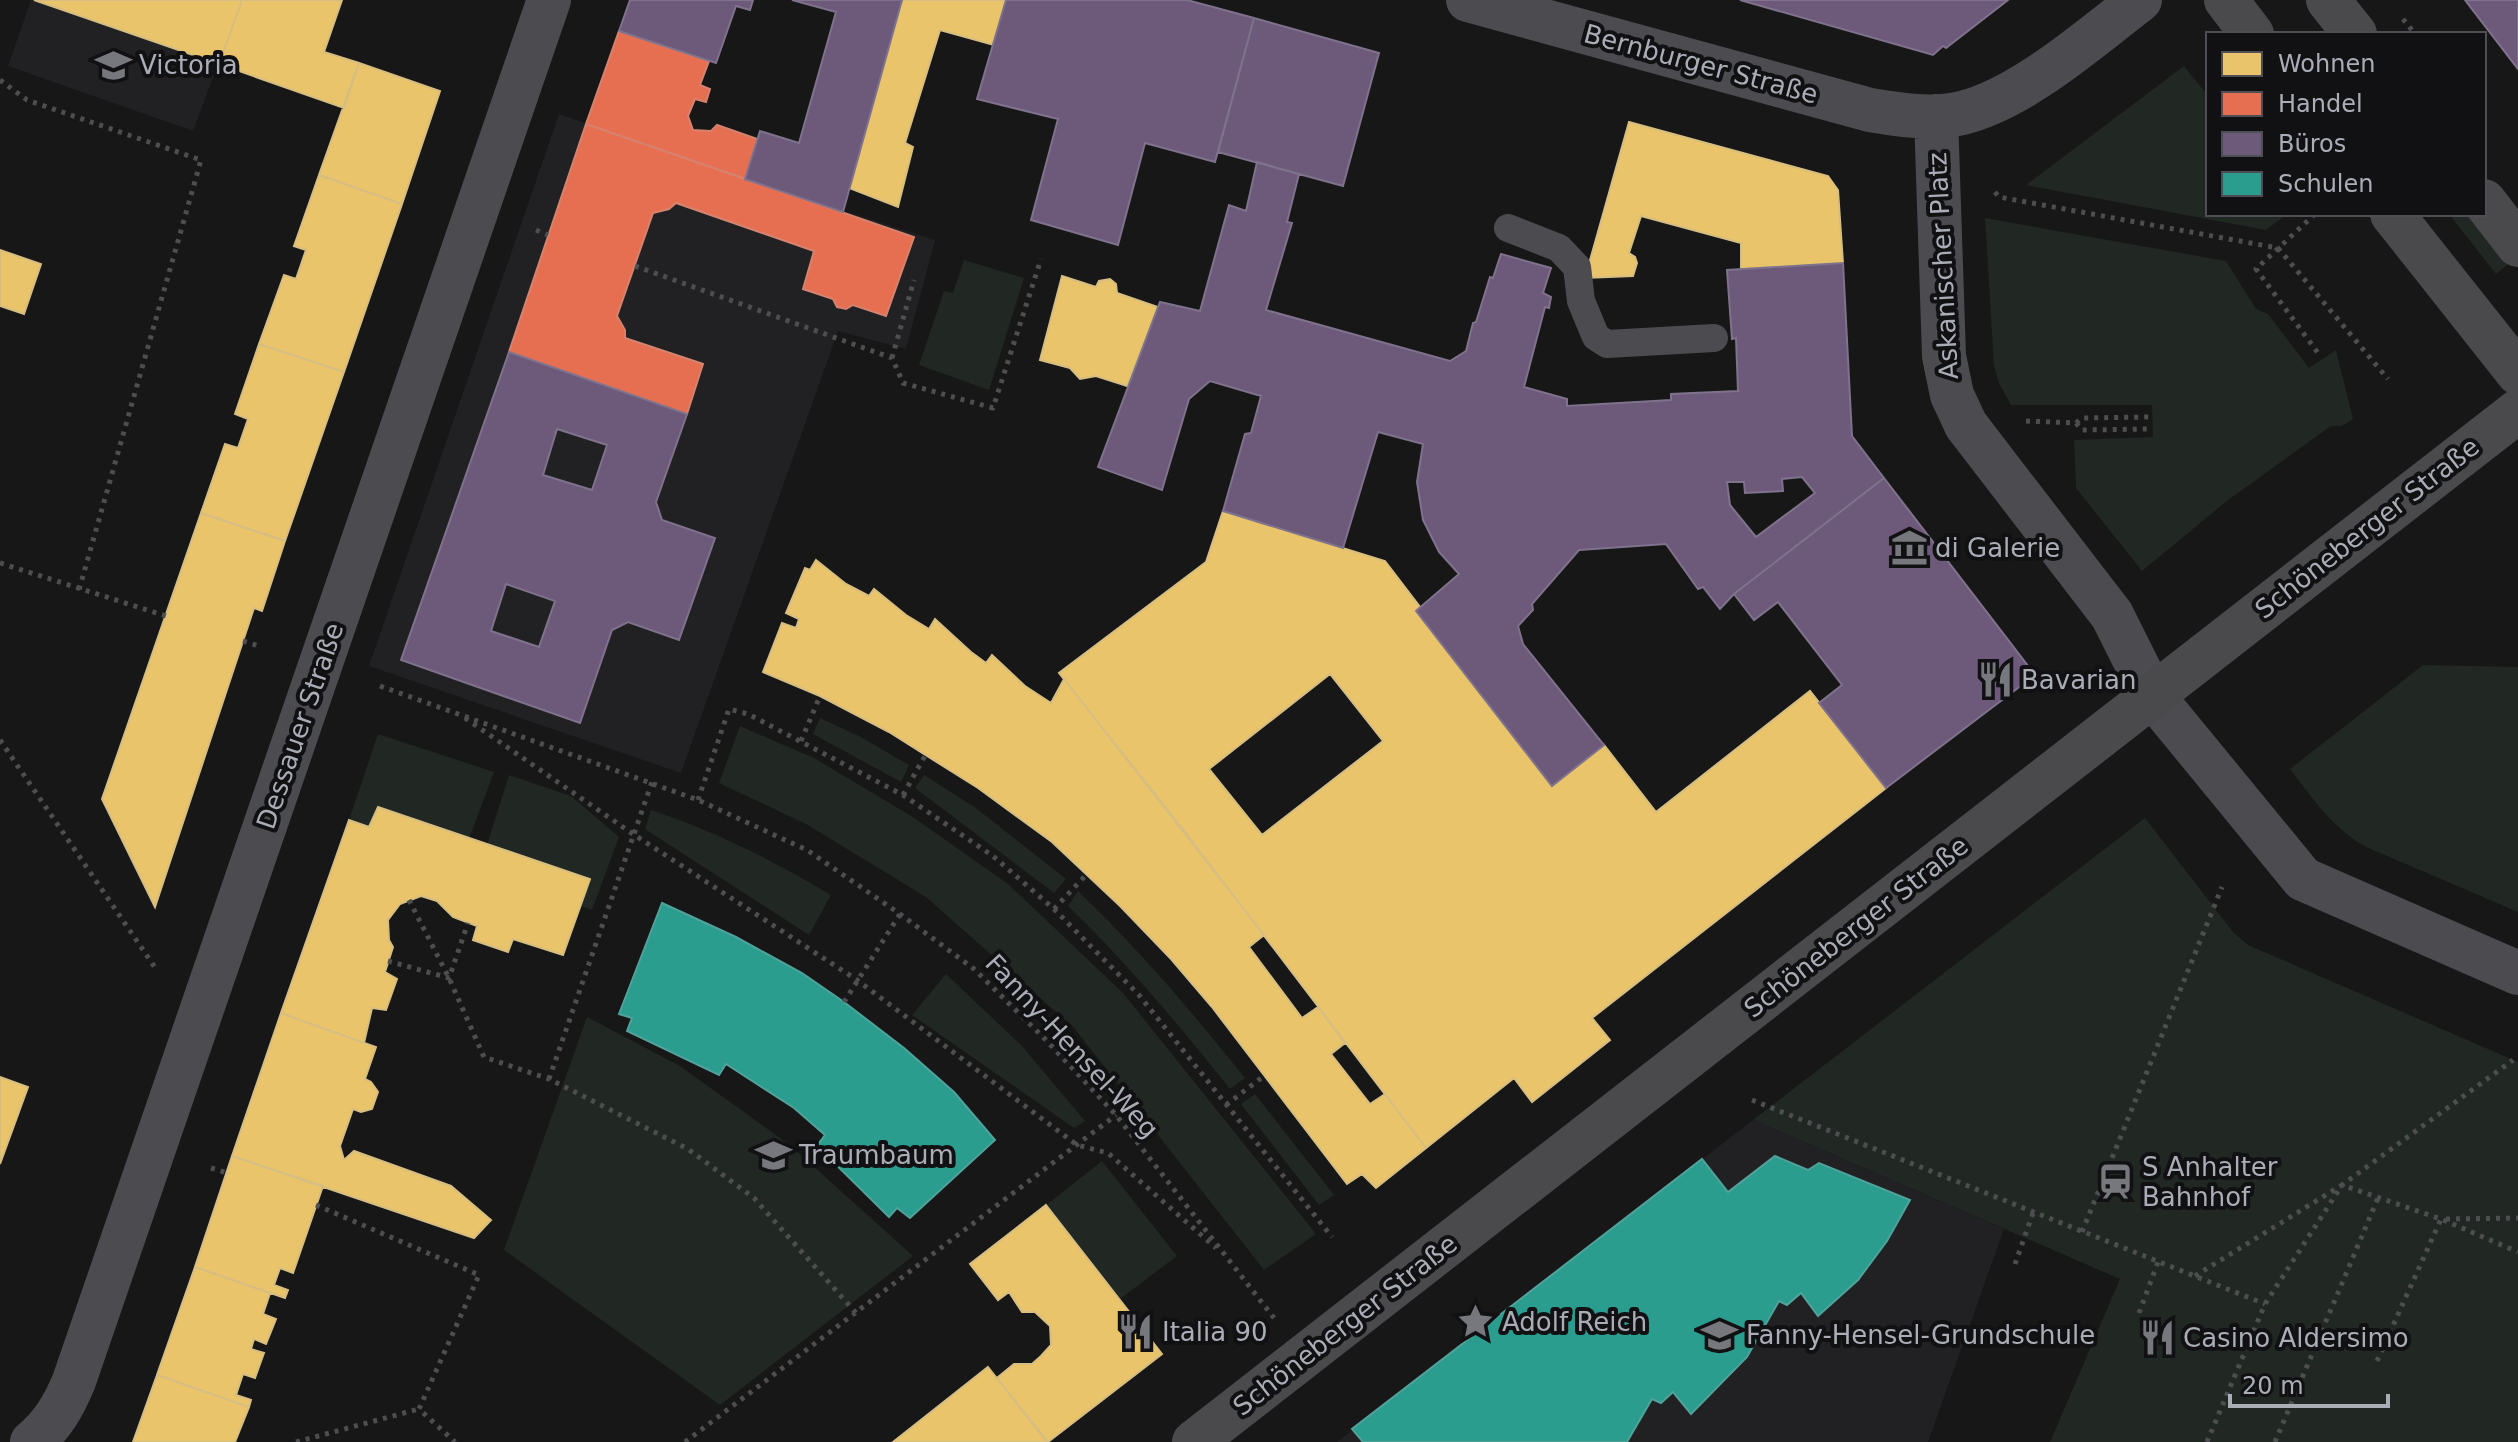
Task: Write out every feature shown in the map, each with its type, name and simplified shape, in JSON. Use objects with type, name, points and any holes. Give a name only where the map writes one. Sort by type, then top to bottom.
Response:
[{"type":"street","name":"Dessauer Straße","points":[[32,1442],[62,1408],[74,1381],[549,0]]},
{"type":"street","name":"Bernburger Straße","points":[[1468,0],[1870,110],[1906,116],[1936,116]]},
{"type":"street","name":"Askanischer Platz","points":[[2140,0],[2006,96],[1962,113],[1936,116],[1944,356],[1952,395],[1973,434],[2112,615],[2152,695],[2303,879],[2518,973]]},
{"type":"street","points":[[2226,0],[2250,32]]},
{"type":"street","points":[[2328,0],[2353,32]]},
{"type":"street","points":[[2486,204],[2518,245]]},
{"type":"street","points":[[2394,216],[2518,373]]},
{"type":"street","name":"Schöneberger Straße","points":[[1194,1442],[2518,411]]},
{"type":"lane","points":[[1508,228],[1559,248],[1577,267],[1581,301],[1596,337],[1607,344],[1714,338]]},
{"type":"path","points":[[0,80],[27,100],[201,160],[79,590]]},
{"type":"path","points":[[1995,192],[1999,197],[2278,248],[2388,379]]},
{"type":"path","points":[[2313,216],[2256,269],[2321,357]]},
{"type":"path","points":[[536,230],[548,235]]},
{"type":"path","points":[[914,280],[892,358],[903,383],[993,408],[1041,259]]},
{"type":"path","points":[[635,266],[892,358]]},
{"type":"path","points":[[2076,423],[2082,418],[2149,417]]},
{"type":"path","points":[[2082,430],[2150,429]]},
{"type":"path","points":[[0,563],[166,616]]},
{"type":"path","points":[[243,641],[262,647]]},
{"type":"path","name":"Fanny-Hensel-Weg","points":[[380,686],[698,800],[807,850],[900,914],[974,969],[1116,1115],[1303,1358]]},
{"type":"path","points":[[801,741],[820,696]]},
{"type":"path","points":[[698,800],[729,709],[748,714],[903,795],[993,856],[1054,909],[1139,995],[1332,1237]]},
{"type":"path","points":[[459,713],[633,834],[857,980],[1077,1145],[1108,1153],[1226,1256]]},
{"type":"path","points":[[0,740],[156,969]]},
{"type":"path","points":[[903,795],[926,754]]},
{"type":"path","points":[[549,1079],[652,782]]},
{"type":"path","points":[[1054,909],[1086,875]]},
{"type":"path","points":[[2082,1232],[2222,887]]},
{"type":"path","points":[[409,900],[449,978],[484,1057],[549,1079],[688,1149],[754,1198],[856,1313]]},
{"type":"path","points":[[844,1002],[900,914]]},
{"type":"path","points":[[449,978],[468,923]]},
{"type":"path","points":[[388,961],[449,978]]},
{"type":"path","points":[[2195,1276],[2342,1185],[2513,1060]]},
{"type":"path","points":[[1226,1105],[1265,1075]]},
{"type":"path","points":[[1752,1100],[2265,1304]]},
{"type":"path","points":[[685,1442],[1116,1115]]},
{"type":"path","points":[[211,1168],[227,1173]]},
{"type":"path","points":[[2342,1185],[2441,1219],[2518,1252]]},
{"type":"path","points":[[2207,1442],[2265,1304],[2342,1185]]},
{"type":"path","points":[[2275,1442],[2378,1198]]},
{"type":"path","points":[[316,1205],[479,1275],[419,1409]]},
{"type":"path","points":[[2015,1264],[2033,1213]]},
{"type":"path","points":[[2441,1219],[2518,1218]]},
{"type":"path","points":[[2377,1361],[2441,1219]]},
{"type":"path","points":[[2139,1313],[2158,1262]]},
{"type":"path","points":[[296,1442],[419,1409]]},
{"type":"path","points":[[419,1409],[455,1442]]},
{"type":"shaded area","name":"Victoria","points":[[31,0],[242,0],[193,131],[8,66]]},
{"type":"shaded area","points":[[2184,66],[2206,94],[2206,216],[2284,216],[2266,230],[2026,185]]},
{"type":"shaded area","points":[[559,114],[745,179],[935,240],[906,349],[838,331],[681,773],[369,666]]},
{"type":"shaded area","points":[[2451,216],[2476,216],[2511,262],[2496,274]]},
{"type":"shaded area","points":[[1985,218],[2226,261],[2256,309],[2268,314],[2309,368],[2336,350],[2353,419],[2342,426],[2331,426],[2228,500],[2142,571],[2076,488],[2074,440],[2153,437],[2152,405],[2011,405],[1994,366]]},
{"type":"shaded area","points":[[964,260],[1024,278],[989,390],[919,365],[944,291],[953,293]]},
{"type":"shaded area","points":[[2423,665],[2518,667],[2518,912],[2366,847],[2333,822],[2290,769]]},
{"type":"shaded area","points":[[820,718],[909,765],[901,782],[813,734]]},
{"type":"shaded area","points":[[740,726],[814,758],[913,817],[1008,884],[1123,993],[1316,1234],[1264,1270],[1074,1028],[926,897],[806,824],[719,783]]},
{"type":"shaded area","points":[[378,734],[494,772],[469,839],[378,807],[369,827],[349,820]]},
{"type":"shaded area","points":[[509,775],[571,796],[619,837],[592,910],[581,906],[589,880],[487,845]]},
{"type":"shaded area","points":[[924,775],[976,808],[1066,879],[1054,893],[915,788]]},
{"type":"shaded area","points":[[651,810],[744,848],[831,895],[809,935],[645,829]]},
{"type":"shaded area","points":[[2145,818],[2233,932],[2248,945],[2518,1062],[2518,1442],[2050,1442],[2120,1279],[1753,1120]]},
{"type":"shaded area","points":[[1078,891],[1164,982],[1245,1078],[1230,1089],[1152,995],[1068,906]]},
{"type":"shaded area","points":[[946,974],[1022,1046],[1085,1121],[1074,1128],[912,1015]]},
{"type":"shaded area","points":[[587,1017],[680,1066],[791,1146],[913,1256],[720,1405],[504,1250]]},
{"type":"shaded area","points":[[1255,1094],[1334,1195],[1319,1205],[1241,1104]]},
{"type":"shaded area","name":"Fanny-Hensel-Grundschule","points":[[1753,1120],[2004,1229],[1928,1442],[1337,1442]]},
{"type":"shaded area","points":[[1102,1161],[1177,1256],[1120,1299],[1046,1205]]},
{"type":"building: Wohnen","points":[[34,0],[242,0],[219,64]]},
{"type":"building: Wohnen","points":[[242,0],[342,0],[324,52],[359,63],[344,108],[219,64]]},
{"type":"building: Wohnen","points":[[902,0],[1006,0],[994,45],[940,30],[905,143],[913,147],[898,207],[849,188]]},
{"type":"building: Wohnen","points":[[359,63],[440,91],[402,204],[319,175]]},
{"type":"building: Wohnen","points":[[1629,122],[1828,176],[1838,190],[1843,263],[1741,269],[1741,243],[1641,216],[1629,253],[1637,263],[1633,276],[1585,278]]},
{"type":"building: Wohnen","points":[[319,175],[402,204],[344,372],[259,344],[284,275],[296,279],[306,250],[294,246]]},
{"type":"building: Wohnen","points":[[0,250],[41,264],[24,314],[0,306]]},
{"type":"building: Wohnen","points":[[1062,276],[1096,287],[1099,281],[1110,279],[1116,284],[1117,293],[1158,307],[1127,386],[1096,376],[1080,379],[1070,368],[1040,360]]},
{"type":"building: Wohnen","points":[[259,344],[344,372],[285,541],[201,513],[225,444],[238,448],[248,419],[235,414]]},
{"type":"building: Wohnen","points":[[1223,511],[1385,561],[1420,607],[1416,611],[1552,786],[1604,745],[1656,812],[1810,691],[1886,788],[1592,1018],[1610,1040],[1532,1102],[1514,1078],[1426,1148],[1185,832],[1059,673],[1206,562]],"holes":[[[1330,674],[1383,741],[1262,835],[1209,769]]]},
{"type":"building: Wohnen","points":[[201,513],[285,541],[262,611],[254,608],[155,907],[102,799]]},
{"type":"building: Wohnen","points":[[816,560],[846,584],[869,596],[874,589],[929,629],[935,619],[986,663],[992,655],[1025,686],[1051,703],[1064,679],[1264,935],[1249,947],[1302,1018],[1318,1007],[1345,1043],[1331,1054],[1370,1104],[1385,1094],[1426,1148],[1376,1188],[1362,1174],[1347,1184],[1212,1007],[1171,959],[1052,842],[978,788],[889,732],[820,696],[763,672],[782,623],[796,628],[799,619],[786,613],[805,568],[810,570]]},
{"type":"building: Wohnen","points":[[378,807],[590,879],[563,955],[513,939],[508,952],[473,940],[477,926],[453,917],[437,901],[421,896],[400,904],[388,920],[389,940],[393,947],[385,972],[397,979],[386,1010],[372,1008],[364,1043],[281,1013],[349,820],[369,827]]},
{"type":"building: Wohnen","points":[[281,1013],[376,1047],[365,1079],[378,1092],[372,1109],[361,1112],[353,1109],[340,1146],[344,1160],[354,1151],[451,1186],[491,1220],[474,1238],[232,1156]]},
{"type":"building: Wohnen","points":[[0,1077],[28,1087],[0,1164]]},
{"type":"building: Wohnen","points":[[232,1156],[323,1186],[293,1273],[280,1268],[274,1285],[288,1290],[285,1298],[195,1267]]},
{"type":"building: Wohnen","points":[[1046,1205],[1162,1354],[1048,1442],[997,1378],[1014,1364],[1032,1364],[1041,1356],[1051,1345],[1050,1326],[1035,1312],[1022,1312],[1009,1292],[998,1300],[970,1264]]},
{"type":"building: Wohnen","points":[[195,1267],[270,1293],[263,1314],[276,1319],[266,1344],[254,1339],[251,1349],[264,1353],[255,1378],[243,1374],[236,1395],[251,1400],[249,1407],[157,1375]]},
{"type":"building: Wohnen","points":[[988,1367],[1047,1442],[893,1442]]},
{"type":"building: Wohnen","points":[[157,1375],[249,1407],[235,1442],[133,1442]]},
{"type":"building: Handel","points":[[619,31],[709,61],[700,85],[710,89],[706,102],[695,99],[688,116],[693,130],[711,131],[717,125],[757,139],[745,179],[586,124]]},
{"type":"building: Handel","points":[[586,124],[914,237],[886,316],[853,305],[846,309],[837,307],[833,299],[803,289],[814,251],[676,203],[669,209],[653,213],[617,316],[625,330],[625,338],[703,364],[687,414],[509,352]]},
{"type":"building: Büros","points":[[630,0],[753,0],[750,10],[736,6],[716,63],[619,31]]},
{"type":"building: Büros","points":[[792,0],[902,0],[843,212],[745,179],[760,131],[799,143],[836,12]]},
{"type":"building: Büros","points":[[1006,0],[1187,0],[1254,18],[1215,162],[1145,143],[1118,245],[1031,220],[1058,119],[977,99]]},
{"type":"building: Büros","points":[[1740,0],[2008,0],[1933,55]]},
{"type":"building: Büros","points":[[2465,0],[2518,0],[2518,69]]},
{"type":"building: Büros","points":[[1254,18],[1379,53],[1343,186],[1218,152]]},
{"type":"building: Büros","points":[[1257,162],[1299,174],[1287,222],[1292,223],[1266,310],[1450,361],[1466,351],[1473,323],[1476,322],[1501,254],[1551,268],[1543,293],[1551,297],[1549,308],[1545,307],[1524,387],[1567,399],[1567,406],[1671,400],[1671,394],[1738,391],[1736,338],[1732,339],[1727,270],[1843,263],[1852,436],[1884,478],[1734,594],[1720,609],[1703,587],[1698,589],[1666,544],[1579,550],[1532,604],[1533,610],[1518,626],[1523,644],[1604,745],[1552,786],[1416,611],[1459,574],[1439,552],[1423,520],[1417,482],[1423,444],[1378,432],[1343,548],[1223,511],[1245,434],[1251,433],[1261,396],[1210,381],[1189,399],[1162,490],[1098,467],[1160,302],[1200,311],[1229,205],[1246,211]],"holes":[[[1802,477],[1815,493],[1756,537],[1730,505],[1727,482],[1744,482],[1745,493],[1783,491],[1782,479]]]},
{"type":"building: Büros","points":[[509,352],[687,414],[656,502],[662,520],[715,538],[679,640],[628,622],[612,630],[580,723],[401,660]],"holes":[[[557,429],[607,445],[592,490],[543,475]],[[506,584],[555,601],[539,647],[491,631]]]},
{"type":"building: Büros","points":[[1884,478],[2035,675],[1886,788],[1819,703],[1842,685],[1778,602],[1754,620],[1734,594]]},
{"type":"building: Schulen","points":[[662,903],[736,937],[802,973],[844,1002],[954,1092],[995,1140],[910,1218],[897,1208],[889,1217],[817,1146],[825,1135],[794,1108],[726,1064],[719,1075],[627,1031],[632,1018],[619,1014]]},
{"type":"building: Schulen","name":"Fanny-Hensel-Grundschule","points":[[1775,1156],[1808,1170],[1819,1163],[1910,1200],[1887,1241],[1858,1280],[1818,1316],[1801,1293],[1787,1305],[1779,1301],[1747,1357],[1691,1414],[1673,1392],[1661,1403],[1652,1399],[1627,1442],[1363,1442],[1352,1429],[1702,1159],[1728,1192]]},
{"type":"place","name":"Victoria","points":[[113,65]]},
{"type":"place","name":"di Galerie","points":[[1909,548]]},
{"type":"place","name":"Bavarian","points":[[1995,680]]},
{"type":"place","name":"Traumbaum","points":[[773,1155]]},
{"type":"place","name":"S Anhalter Bahnhof","points":[[2116,1182]]},
{"type":"place","name":"Adolf Reich","points":[[1476,1322]]},
{"type":"place","name":"Italia 90","points":[[1136,1332]]},
{"type":"place","name":"Fanny-Hensel-Grundschule","points":[[1720,1335]]},
{"type":"place","name":"Casino Aldersimo","points":[[2157,1338]]}]
